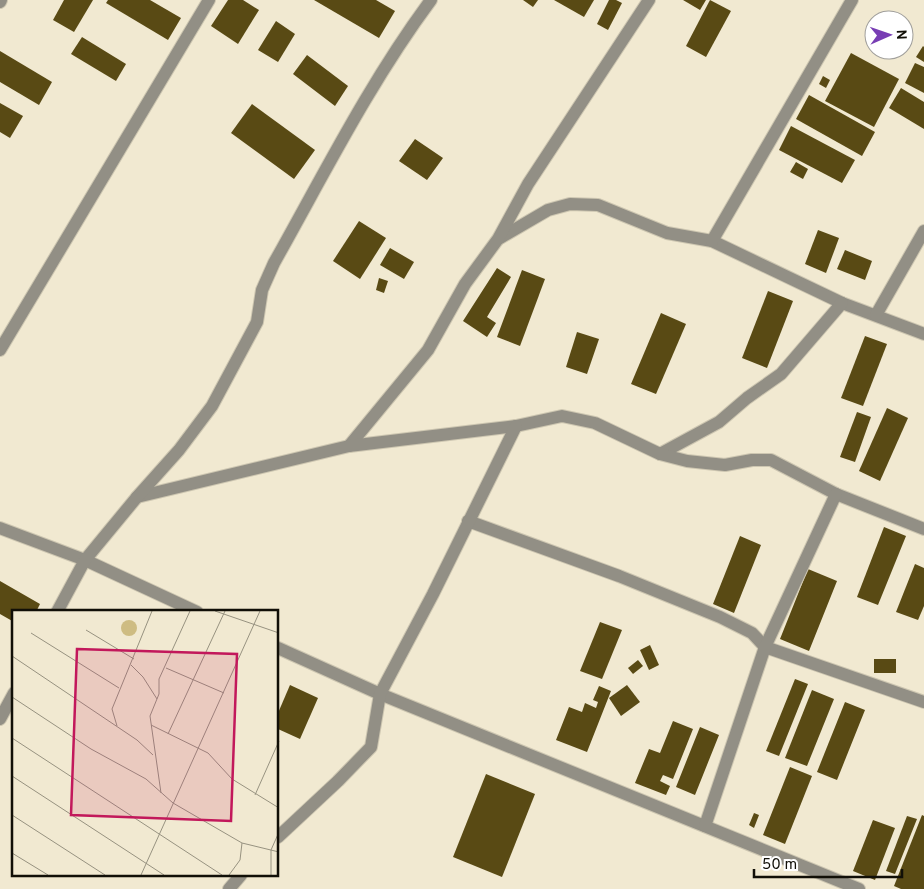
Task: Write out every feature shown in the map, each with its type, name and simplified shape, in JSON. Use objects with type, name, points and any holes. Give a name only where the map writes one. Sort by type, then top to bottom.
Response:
[{"type":"street","points":[[0,350],[209,0]]},
{"type":"street","points":[[58,610],[84,560],[179,450],[212,406],[257,322],[262,290],[274,263],[368,96],[410,28],[431,0]]},
{"type":"street","points":[[349,446],[428,350],[465,284],[498,239],[528,184],[649,0]]},
{"type":"street","points":[[712,241],[852,0]]},
{"type":"street","points":[[498,239],[548,210],[570,204],[598,205],[668,233],[712,241],[842,303],[924,334]]},
{"type":"street","points":[[876,315],[924,231]]},
{"type":"street","points":[[660,454],[719,422],[781,374],[842,303]]},
{"type":"street","points":[[137,497],[349,446],[516,426],[562,416],[595,423],[660,454],[687,461],[725,465],[752,460],[771,460],[836,494],[924,528]]},
{"type":"street","points":[[279,836],[371,747],[380,694],[433,594],[516,426]]},
{"type":"street","points":[[705,826],[765,647],[836,494]]},
{"type":"street","points":[[468,521],[619,576],[720,617],[752,633],[765,647],[924,702]]},
{"type":"street","points":[[0,528],[84,560],[193,610]]},
{"type":"street","points":[[279,648],[380,694],[860,889]]},
{"type":"street","points":[[0,719],[12,697]]},
{"type":"street","points":[[230,889],[240,876]]},
{"type":"building","points":[[64,0],[93,0],[74,32],[53,20]]},
{"type":"building","points":[[108,0],[150,0],[181,18],[168,40],[106,3]]},
{"type":"building","points":[[228,0],[243,0],[259,10],[238,44],[211,26]]},
{"type":"building","points":[[314,0],[376,0],[395,11],[379,38]]},
{"type":"building","points":[[523,0],[538,0],[533,7]]},
{"type":"building","points":[[554,0],[594,0],[584,17]]},
{"type":"building","points":[[609,0],[616,0],[622,3],[608,30],[597,24]]},
{"type":"building","points":[[683,0],[706,0],[700,10]]},
{"type":"building","points":[[710,0],[731,11],[706,57],[686,46]]},
{"type":"building","points":[[276,21],[295,34],[278,62],[258,50]]},
{"type":"building","points":[[82,37],[126,64],[116,81],[71,54]]},
{"type":"building","points":[[924,47],[924,62],[916,57]]},
{"type":"building","points":[[0,51],[52,82],[39,105],[0,82]]},
{"type":"building","points":[[851,53],[899,79],[874,127],[825,101]]},
{"type":"building","points":[[307,55],[348,86],[335,106],[293,74]]},
{"type":"building","points":[[915,63],[924,67],[924,93],[905,83]]},
{"type":"building","points":[[823,76],[830,80],[826,88],[819,84]]},
{"type":"building","points":[[901,88],[924,102],[924,129],[889,108]]},
{"type":"building","points":[[809,95],[875,132],[862,156],[796,119]]},
{"type":"building","points":[[0,103],[23,116],[10,138],[0,132]]},
{"type":"building","points":[[252,104],[315,150],[294,179],[231,133]]},
{"type":"building","points":[[791,126],[855,160],[842,183],[779,150]]},
{"type":"building","points":[[415,139],[443,158],[427,180],[399,161]]},
{"type":"building","points":[[796,162],[808,169],[803,179],[790,172]]},
{"type":"building","points":[[359,221],[386,238],[360,279],[333,261]]},
{"type":"building","points":[[818,230],[839,238],[826,273],[805,264]]},
{"type":"building","points":[[390,248],[414,262],[404,279],[380,265]]},
{"type":"building","points":[[845,250],[872,261],[865,280],[837,269]]},
{"type":"building","points":[[497,268],[511,277],[487,317],[496,323],[487,337],[463,321]]},
{"type":"building","points":[[522,270],[545,279],[520,346],[497,337]]},
{"type":"building","points":[[379,278],[388,281],[384,293],[376,290]]},
{"type":"building","points":[[768,291],[793,301],[767,368],[742,358]]},
{"type":"building","points":[[661,313],[686,324],[656,394],[631,384]]},
{"type":"building","points":[[577,332],[599,339],[587,374],[566,367]]},
{"type":"building","points":[[865,336],[887,344],[863,406],[841,398]]},
{"type":"building","points":[[887,408],[908,418],[880,481],[859,471]]},
{"type":"building","points":[[857,412],[871,417],[855,462],[840,457]]},
{"type":"building","points":[[884,527],[906,536],[878,605],[857,597]]},
{"type":"building","points":[[740,536],[761,545],[734,613],[713,604]]},
{"type":"building","points":[[915,564],[924,568],[924,606],[918,620],[896,612]]},
{"type":"building","points":[[808,569],[837,581],[809,651],[780,639]]},
{"type":"building","points":[[0,581],[40,604],[37,610],[12,610],[12,621],[0,614]]},
{"type":"building","points":[[600,622],[622,630],[602,679],[580,671]]},
{"type":"building","points":[[650,645],[659,665],[649,670],[640,650]]},
{"type":"building","points":[[874,659],[896,659],[896,673],[874,673]]},
{"type":"building","points":[[638,660],[643,666],[633,674],[628,668]]},
{"type":"building","points":[[795,679],[808,684],[779,756],[766,751]]},
{"type":"building","points":[[290,685],[318,698],[300,739],[279,729],[279,711]]},
{"type":"building","points":[[627,685],[640,702],[621,716],[609,698]]},
{"type":"building","points":[[599,686],[611,691],[587,752],[556,740],[569,707],[582,712],[585,703],[596,708],[598,702],[593,700]]},
{"type":"building","points":[[812,690],[834,699],[807,766],[785,758]]},
{"type":"building","points":[[845,702],[865,710],[837,780],[817,772]]},
{"type":"building","points":[[673,721],[693,729],[673,779],[663,775],[660,781],[670,786],[666,795],[635,783],[649,749],[660,753]]},
{"type":"building","points":[[700,727],[719,735],[695,795],[676,787]]},
{"type":"building","points":[[790,767],[812,776],[785,844],[763,835]]},
{"type":"building","points":[[486,774],[535,794],[502,877],[453,857]]},
{"type":"building","points":[[754,813],[759,815],[754,828],[749,825]]},
{"type":"building","points":[[922,815],[924,816],[924,889],[901,889],[894,886]]},
{"type":"building","points":[[907,816],[917,819],[895,874],[886,871]]},
{"type":"building","points":[[873,820],[895,828],[875,880],[853,871]]}]
